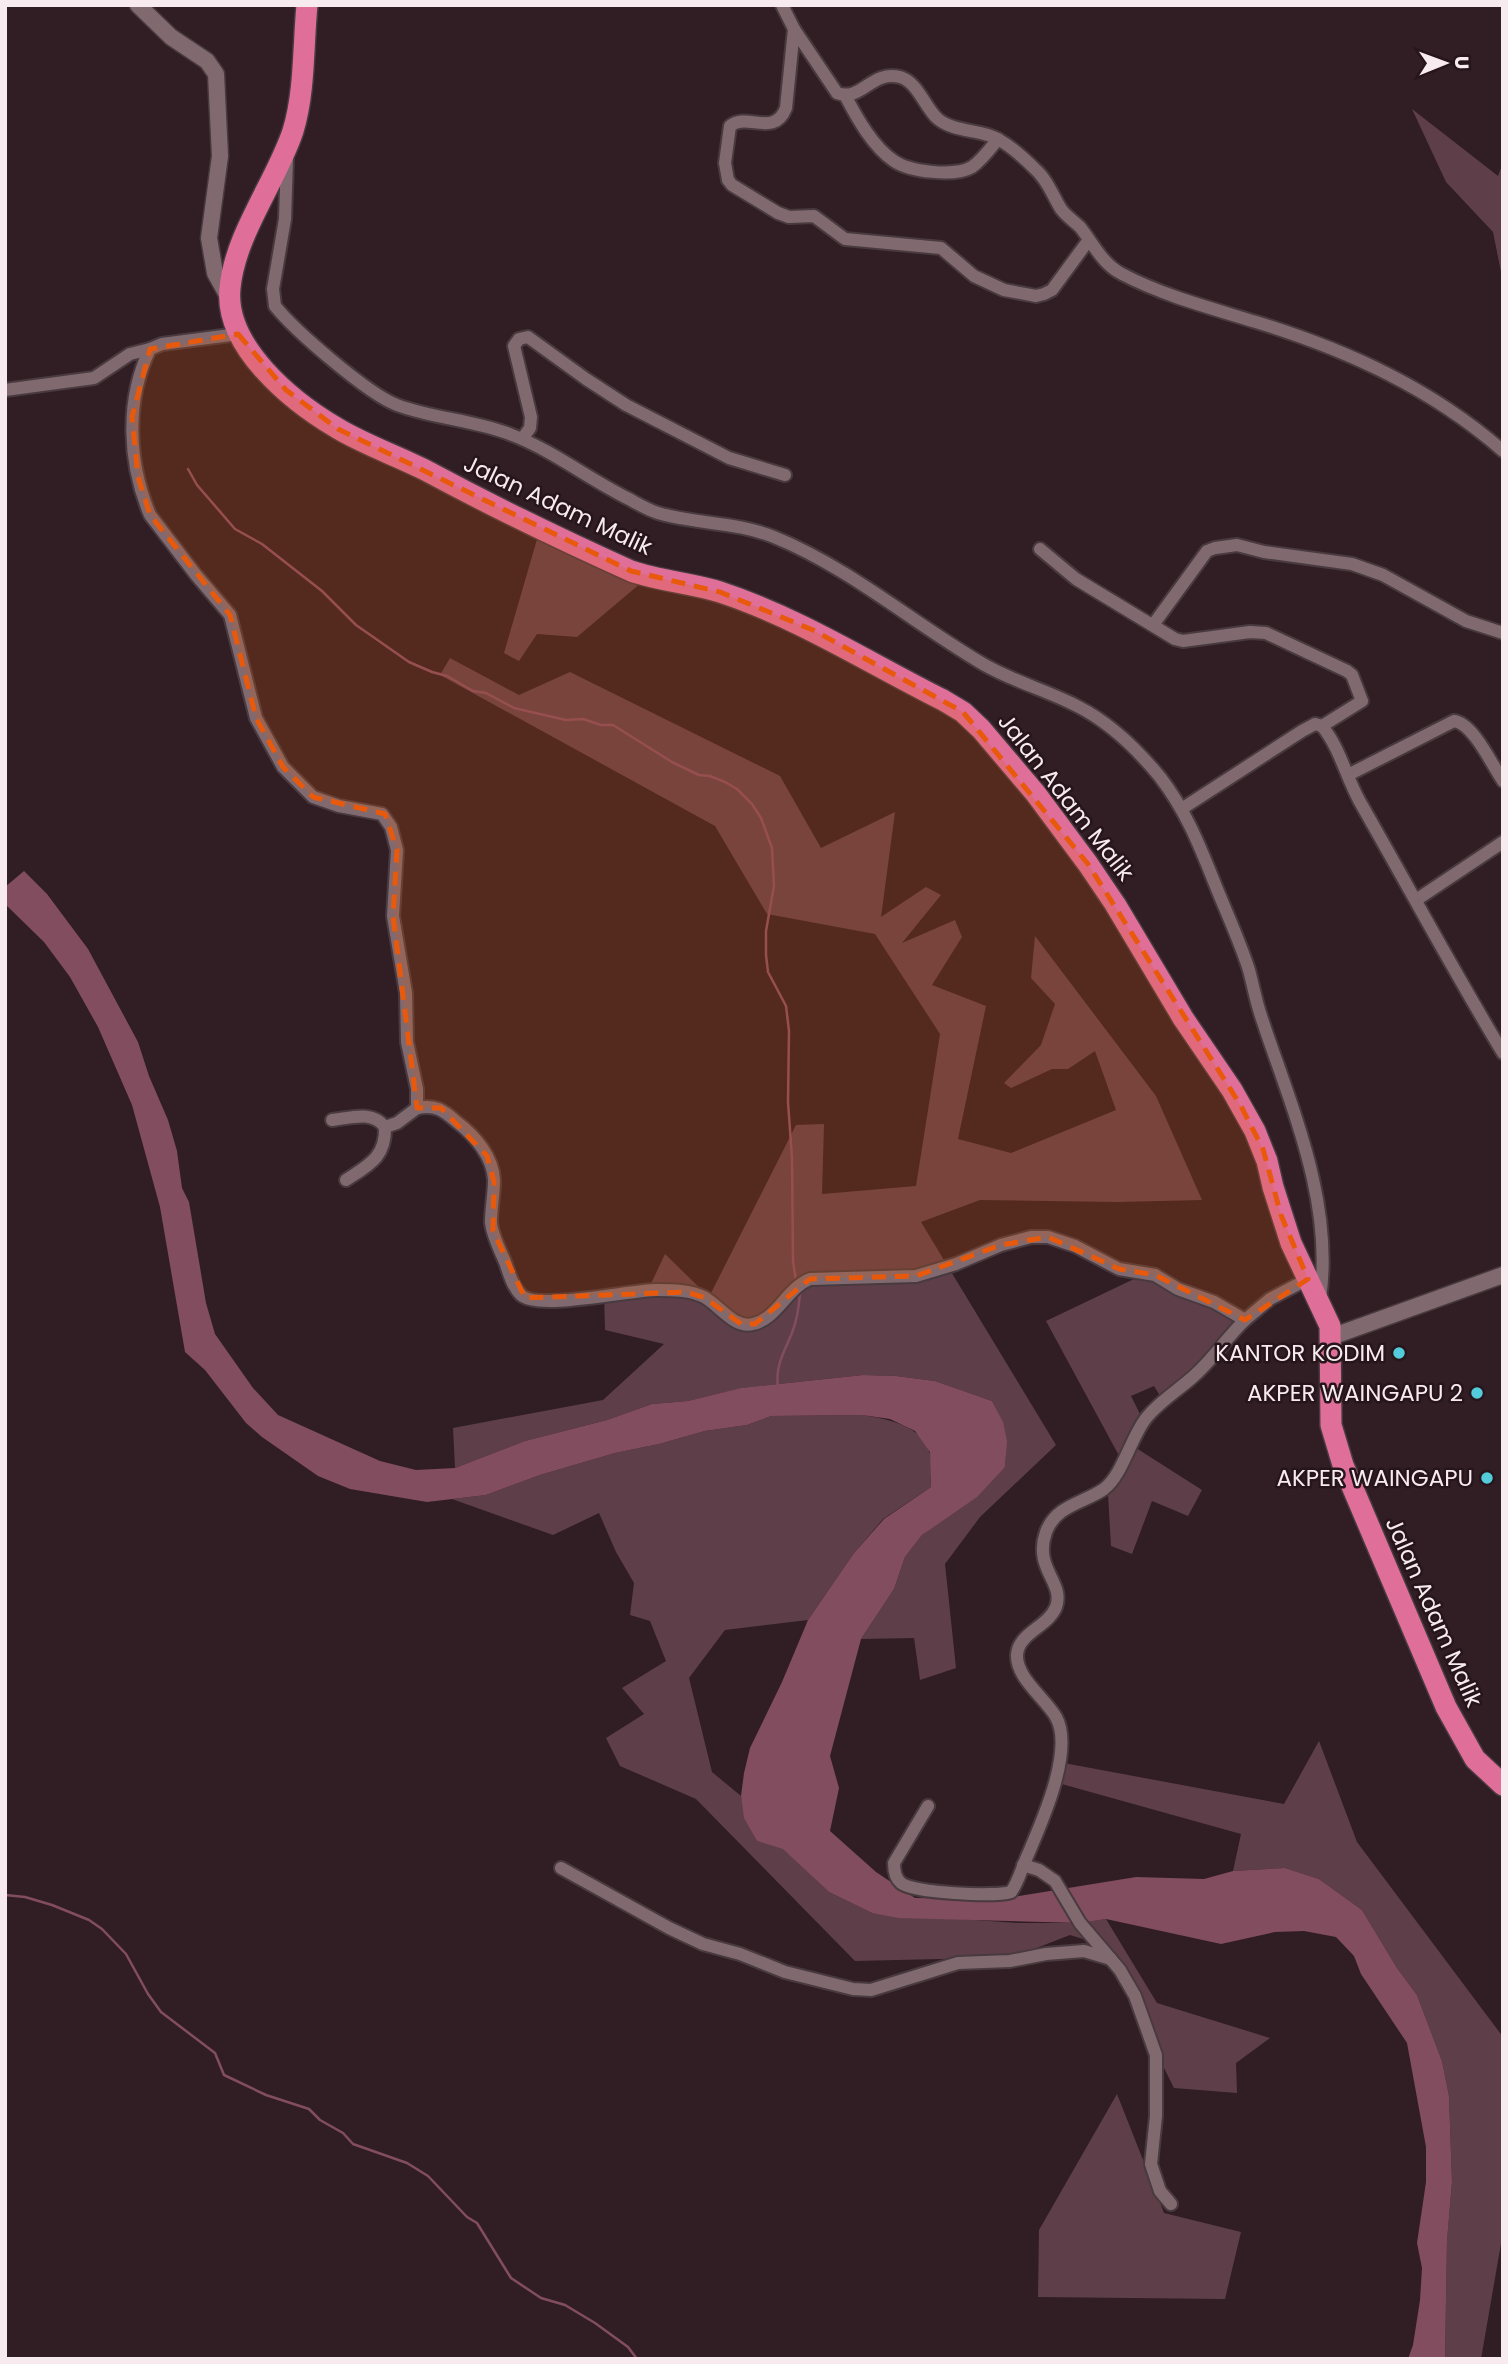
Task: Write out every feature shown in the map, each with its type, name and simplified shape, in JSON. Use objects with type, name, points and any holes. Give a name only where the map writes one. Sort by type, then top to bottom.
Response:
[{"type":"highway","name":"Jalan Adam Malik","points":[[307,5],[298,105],[288,144],[241,247],[230,284],[229,298],[238,334],[244,345],[286,390],[311,412],[338,429],[631,571],[720,592],[813,630],[963,712],[981,729],[1036,794],[1115,904],[1184,1018],[1232,1090],[1264,1149],[1281,1215],[1330,1326],[1332,1372],[1329,1398],[1332,1425],[1343,1465],[1446,1707],[1475,1759],[1501,1779]]},
{"type":"street","points":[[138,5],[171,37],[206,61],[216,74],[220,156],[209,245],[215,273],[229,298]]},
{"type":"street","points":[[782,5],[794,29],[837,93],[846,97],[880,148],[893,161],[905,167],[930,172],[965,170],[979,161],[998,139]]},
{"type":"street","points":[[794,29],[783,115],[773,124],[737,122],[730,126],[725,169],[732,185],[778,214],[814,216],[845,239],[942,248],[974,276],[985,282],[1003,290],[1036,296],[1052,290],[1088,241]]},
{"type":"street","points":[[846,97],[852,96],[879,77],[900,77],[908,81],[940,121],[991,135],[1037,169],[1064,214],[1118,273],[1211,310],[1323,344],[1368,363],[1414,387],[1503,451]]},
{"type":"street","points":[[288,144],[285,219],[274,289],[275,306],[319,348],[382,398],[406,408],[470,422],[522,439],[656,513],[748,529],[770,535],[812,555],[887,600],[979,662],[1077,706],[1103,721],[1148,764],[1183,808],[1241,946],[1308,1156],[1320,1216],[1323,1253],[1319,1303]]},
{"type":"street","points":[[5,390],[94,377],[130,354],[162,344],[238,334]]},
{"type":"street","points":[[522,439],[530,428],[531,417],[514,346],[519,339],[528,337],[626,405],[729,458],[785,475]]},
{"type":"street","points":[[150,349],[136,390],[132,417],[138,477],[150,515],[195,575],[230,615],[256,718],[283,767],[313,797],[340,806],[382,814],[387,818],[395,837],[397,862],[393,916],[406,993],[408,1048],[417,1089],[417,1108]]},
{"type":"street","points":[[1153,625],[1207,551],[1233,545],[1346,563],[1372,570],[1465,621],[1503,633]]},
{"type":"street","points":[[1040,549],[1076,579],[1178,640],[1250,632],[1266,634],[1347,671],[1352,675],[1362,701],[1322,726]]},
{"type":"street","points":[[1348,775],[1454,721],[1470,729],[1503,781]]},
{"type":"street","points":[[1183,808],[1302,731],[1315,724],[1322,726],[1435,939],[1503,1053]]},
{"type":"street","points":[[1416,900],[1503,842]]},
{"type":"street","points":[[385,1127],[407,1117],[417,1108],[441,1108],[471,1135],[487,1156],[494,1182],[493,1231],[514,1284],[521,1294],[532,1300],[577,1299],[638,1291],[687,1292],[705,1298],[741,1324],[755,1324],[772,1313],[802,1283],[810,1279],[916,1276],[1001,1245],[1031,1237],[1048,1237],[1075,1246],[1119,1269],[1155,1275],[1178,1289],[1214,1302],[1245,1320]]},
{"type":"street","points":[[332,1120],[366,1116],[378,1119],[385,1127],[383,1150],[372,1162],[346,1180]]},
{"type":"street","points":[[1331,1337],[1503,1275]]},
{"type":"street","points":[[928,1806],[894,1863],[894,1871],[903,1885],[939,1892],[1007,1894],[1013,1890],[1048,1810],[1060,1749],[1060,1734],[1055,1715],[1021,1671],[1016,1659],[1018,1647],[1051,1616],[1058,1599],[1057,1590],[1042,1558],[1042,1545],[1047,1528],[1057,1515],[1101,1491],[1110,1483],[1148,1415],[1207,1364],[1245,1320],[1270,1299],[1308,1279]]},
{"type":"street","points":[[1023,1865],[1039,1870],[1055,1881],[1080,1923],[1111,1959],[1135,1996],[1156,2055],[1156,2116],[1152,2164],[1160,2191],[1171,2204]]},
{"type":"street","points":[[561,1868],[703,1944],[740,1954],[785,1972],[853,1989],[871,1990],[958,1963],[1010,1961],[1046,1954],[1084,1951],[1111,1959]]},
{"type":"highlighted area","points":[[238,334],[286,390],[338,429],[631,571],[720,592],[813,630],[963,712],[1088,864],[1241,1106],[1263,1149],[1281,1215],[1308,1279],[1245,1320],[1155,1275],[1119,1269],[1048,1237],[1001,1245],[916,1276],[810,1279],[755,1324],[741,1324],[705,1298],[687,1292],[525,1298],[493,1231],[494,1182],[487,1156],[441,1108],[417,1108],[393,916],[397,850],[385,814],[313,797],[283,767],[256,718],[230,615],[150,515],[138,477],[132,417],[150,349]]},
{"type":"shaded area","points":[[1412,109],[1498,176],[1503,163],[1503,282],[1493,232],[1446,182]]},
{"type":"shaded area","points":[[540,529],[648,577],[577,637],[537,634],[519,661],[504,653]]},
{"type":"shaded area","points":[[450,658],[519,695],[570,672],[780,776],[821,848],[895,812],[881,917],[926,887],[941,895],[902,943],[955,920],[962,937],[932,985],[986,1006],[958,1139],[1011,1153],[1116,1110],[1095,1051],[1068,1069],[1052,1069],[1011,1088],[1004,1083],[1041,1045],[1055,1004],[1031,978],[1035,936],[1156,1096],[1202,1200],[980,1200],[921,1222],[1056,1445],[980,1517],[945,1564],[956,1668],[920,1680],[914,1638],[861,1639],[894,1589],[905,1557],[922,1535],[1005,1467],[1004,1433],[992,1401],[935,1381],[896,1376],[863,1375],[742,1388],[688,1401],[652,1404],[607,1420],[525,1441],[455,1468],[453,1428],[603,1400],[664,1344],[605,1330],[604,1293],[648,1290],[665,1254],[709,1297],[796,1125],[824,1124],[822,1194],[916,1186],[940,1034],[875,934],[767,914],[715,826],[440,675]]},
{"type":"shaded area","points":[[24,871],[47,894],[88,949],[138,1042],[177,1151],[182,1188],[189,1202],[206,1303],[215,1334],[253,1388],[278,1415],[380,1461],[416,1470],[455,1468],[525,1441],[607,1420],[652,1404],[688,1401],[741,1388],[863,1375],[896,1376],[935,1381],[992,1401],[1003,1422],[1007,1441],[1005,1467],[977,1497],[922,1535],[905,1557],[894,1589],[861,1639],[830,1756],[839,1788],[830,1831],[876,1872],[915,1898],[1001,1899],[1136,1877],[1204,1879],[1233,1871],[1285,1868],[1319,1879],[1362,1910],[1397,1968],[1417,1995],[1442,2061],[1449,2096],[1452,2182],[1447,2241],[1445,2359],[1408,2359],[1413,2345],[1420,2300],[1422,2268],[1417,2243],[1426,2182],[1426,2147],[1407,2043],[1361,1974],[1354,1956],[1336,1937],[1304,1931],[1275,1932],[1221,1944],[1106,1919],[1080,1923],[899,1918],[872,1913],[829,1892],[783,1849],[757,1841],[744,1818],[741,1796],[750,1748],[808,1620],[854,1553],[884,1519],[931,1487],[930,1452],[915,1431],[890,1419],[862,1415],[771,1416],[747,1425],[705,1431],[615,1453],[540,1475],[486,1495],[427,1502],[350,1489],[318,1476],[246,1423],[205,1370],[185,1352],[160,1207],[132,1105],[98,1027],[70,977],[44,942],[5,904],[5,887]]},
{"type":"shaded area","points":[[1134,1279],[1151,1281],[1173,1294],[1208,1304],[1243,1327],[1165,1404],[1154,1386],[1131,1396],[1144,1422],[1133,1446],[1202,1490],[1188,1516],[1152,1501],[1132,1554],[1111,1546],[1108,1494],[1123,1463],[1046,1321]]},
{"type":"shaded area","points":[[862,1415],[903,1425],[920,1436],[930,1454],[931,1487],[883,1519],[854,1553],[808,1620],[725,1630],[689,1678],[712,1772],[741,1796],[745,1818],[757,1841],[783,1848],[829,1892],[872,1913],[1018,1923],[1080,1923],[1106,1919],[1157,2003],[1270,2038],[1236,2063],[1237,2093],[1174,2088],[1103,1945],[1070,1935],[1006,1960],[982,1958],[855,1961],[696,1799],[620,1766],[606,1738],[644,1714],[622,1688],[666,1661],[650,1621],[630,1615],[634,1583],[616,1552],[599,1513],[553,1535],[452,1499],[486,1495],[540,1475],[615,1453],[705,1431],[747,1425],[771,1416]]},
{"type":"shaded area","points":[[1319,1741],[1357,1842],[1503,2037],[1503,2232],[1481,2359],[1445,2359],[1447,2241],[1452,2182],[1449,2096],[1442,2061],[1417,1995],[1397,1968],[1362,1910],[1319,1879],[1285,1868],[1233,1871],[1241,1834],[1051,1781],[1053,1761],[1284,1804]]},
{"type":"shaded area","points":[[1117,2094],[1164,2213],[1241,2232],[1225,2299],[1038,2297],[1039,2230]]},
{"type":"waterway","points":[[188,469],[197,485],[235,529],[262,544],[322,591],[356,625],[409,662],[447,676],[473,691],[486,693],[514,708],[566,720],[583,719],[601,725],[613,725],[672,762],[699,775],[725,782],[737,789],[752,804],[761,818],[772,848],[774,886],[766,931],[766,955],[768,972],[786,1006],[789,1031],[788,1102],[792,1158],[793,1261],[796,1281]]},
{"type":"waterway","points":[[778,1387],[779,1366],[795,1323],[800,1293]]},
{"type":"waterway","points":[[5,1895],[25,1897],[52,1905],[89,1920],[102,1929],[126,1954],[161,2012],[215,2053],[224,2075],[266,2095],[309,2109],[320,2120],[343,2133],[353,2144],[407,2163],[428,2176],[467,2217],[477,2223],[511,2278],[541,2298],[565,2305],[595,2323],[628,2347],[637,2359]]},
{"type":"place","name":"KANTOR KODIM","points":[[1399,1353]]},
{"type":"place","name":"AKPER WAINGAPU 2","points":[[1477,1393]]},
{"type":"place","name":"AKPER WAINGAPU","points":[[1487,1478]]}]
